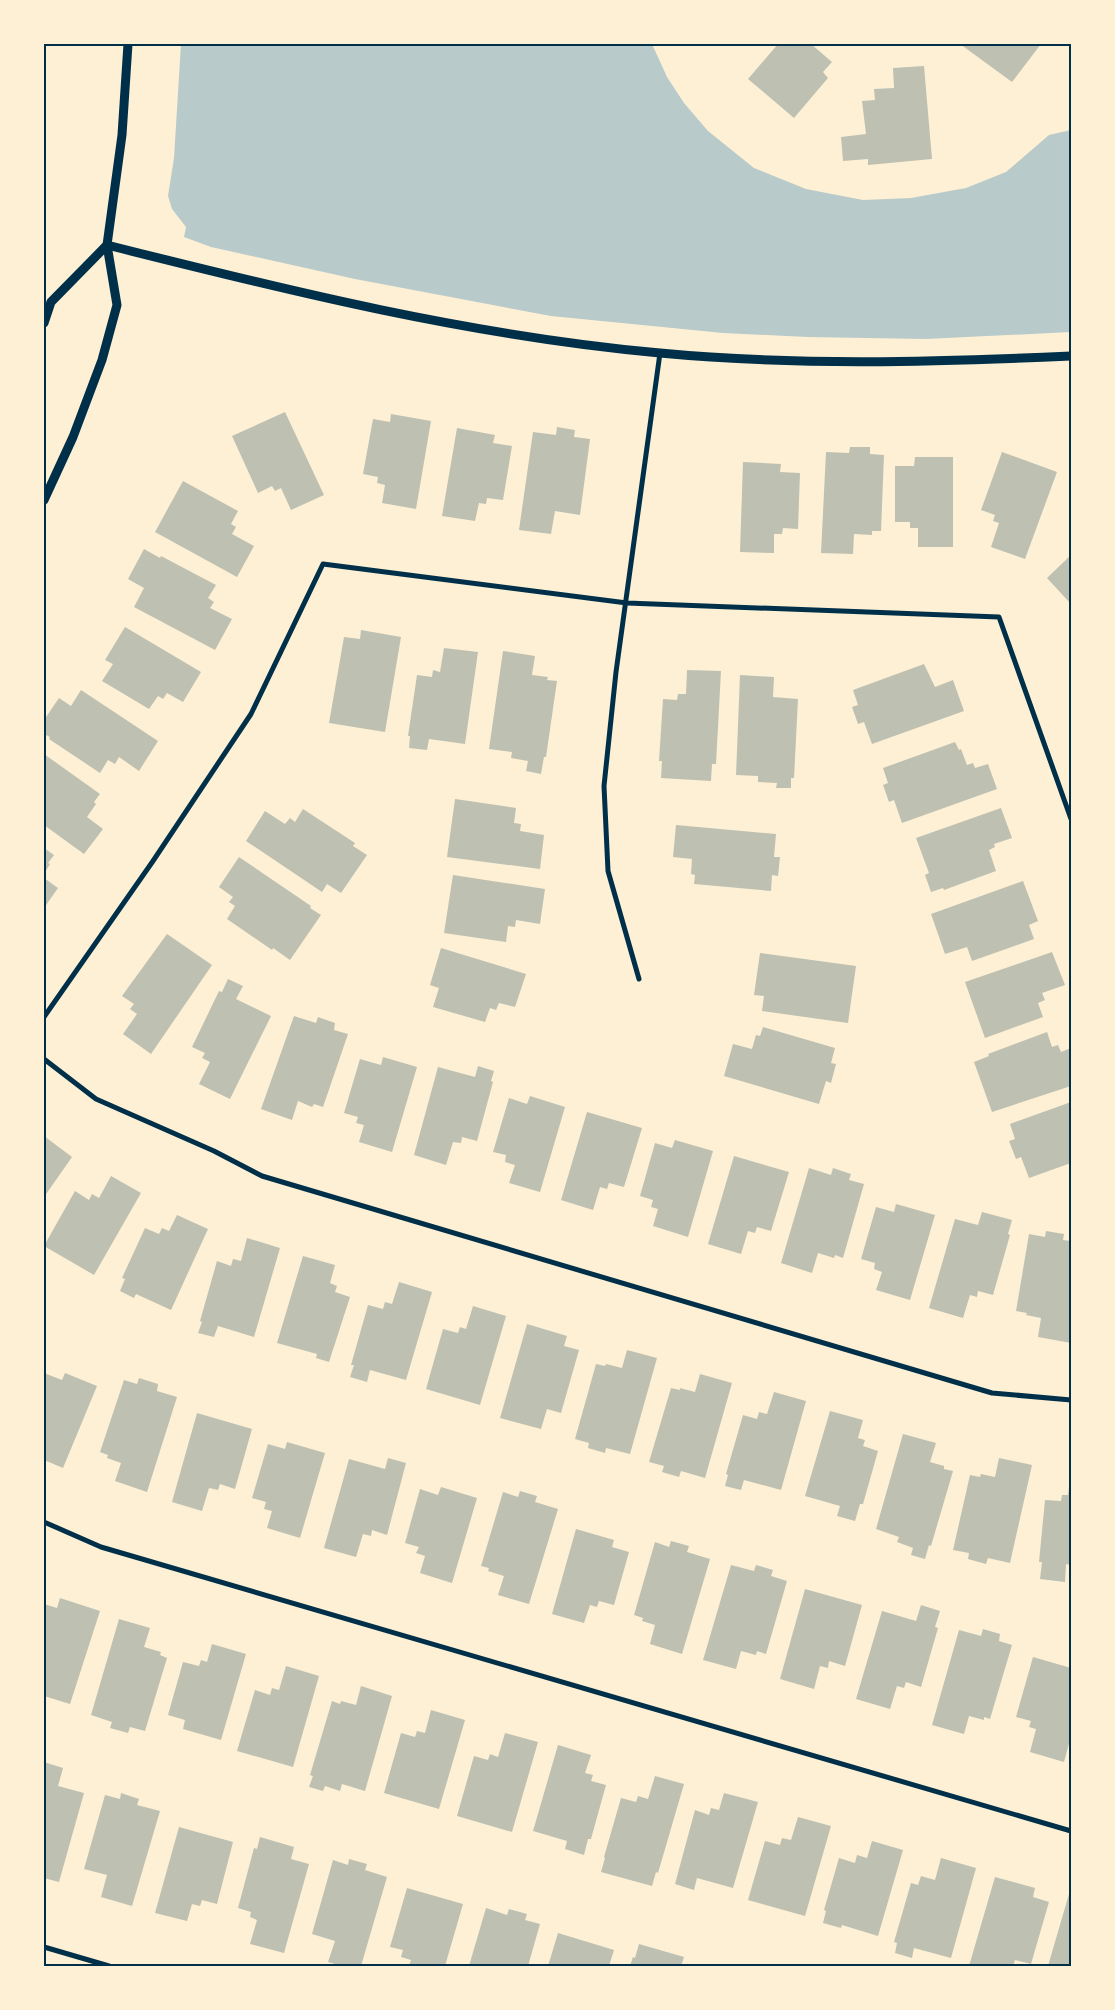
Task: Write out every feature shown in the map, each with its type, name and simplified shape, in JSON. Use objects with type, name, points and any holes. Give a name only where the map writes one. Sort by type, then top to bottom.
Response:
[{"type":"street","points":[[44,500],[73,437],[99,369],[117,306],[106,245],[122,135],[128,44]]},
{"type":"street","points":[[44,323],[51,302],[106,245]]},
{"type":"street","points":[[106,245],[301,293],[457,325],[542,339],[660,353],[770,360],[870,363],[1071,356]]},
{"type":"street","points":[[639,979],[608,871],[604,786],[626,603],[660,353]]},
{"type":"street","points":[[44,1017],[153,862],[250,714],[323,564],[626,603],[999,617],[1071,819]]},
{"type":"street","points":[[44,1060],[96,1099],[214,1151],[262,1176],[992,1392],[1071,1400]]},
{"type":"street","points":[[44,1522],[101,1547],[1071,1831]]},
{"type":"street","points":[[44,1947],[109,1966]]},
{"type":"shaded area","points":[[181,44],[652,44],[667,77],[684,103],[708,131],[754,168],[806,189],[863,200],[911,198],[966,188],[1006,172],[1049,135],[1071,130],[1071,332],[926,339],[807,337],[723,333],[551,316],[355,279],[211,247],[184,237],[186,227],[172,209],[168,196],[174,158]]},
{"type":"building","points":[[778,44],[811,44],[832,62],[823,72],[828,78],[794,118],[748,79]]},
{"type":"building","points":[[960,44],[1041,44],[1012,82]]},
{"type":"building","points":[[924,66],[932,159],[868,165],[868,159],[843,161],[841,137],[866,134],[862,101],[875,100],[874,89],[894,88],[893,68]]},
{"type":"building","points":[[285,412],[324,495],[291,510],[281,488],[275,491],[272,486],[258,493],[232,436]]},
{"type":"building","points":[[391,414],[431,421],[416,509],[382,503],[385,485],[377,483],[378,477],[363,474],[373,419],[390,422]]},
{"type":"building","points":[[557,427],[575,430],[574,437],[590,439],[580,515],[555,511],[551,534],[519,530],[533,432],[556,435]]},
{"type":"building","points":[[457,428],[495,435],[493,443],[512,446],[503,500],[487,498],[486,504],[479,503],[475,521],[442,516]]},
{"type":"building","points":[[850,447],[870,447],[870,454],[884,455],[881,531],[872,531],[872,535],[854,534],[853,554],[821,553],[826,452],[849,453]]},
{"type":"building","points":[[1002,452],[1057,472],[1025,559],[991,547],[999,523],[993,521],[995,515],[981,510]]},
{"type":"building","points":[[915,457],[953,457],[953,547],[918,547],[918,528],[910,528],[910,522],[895,522],[895,466],[914,466]]},
{"type":"building","points":[[743,462],[781,464],[780,472],[800,473],[798,529],[783,528],[782,534],[774,534],[774,553],[740,552]]},
{"type":"building","points":[[183,481],[238,511],[231,524],[236,527],[232,534],[254,546],[237,577],[155,532]]},
{"type":"building","points":[[144,549],[216,585],[208,598],[214,602],[210,608],[232,619],[215,650],[134,607],[144,588],[128,579]]},
{"type":"building","points":[[1071,555],[1071,604],[1047,578]]},
{"type":"building","points":[[125,627],[201,672],[183,702],[167,693],[163,699],[158,696],[149,709],[102,681],[113,664],[105,660]]},
{"type":"building","points":[[361,630],[401,637],[385,732],[329,723],[344,637],[360,639]]},
{"type":"building","points":[[444,648],[478,652],[465,744],[429,739],[427,750],[409,748],[410,736],[408,736],[417,675],[432,677],[433,670],[440,672]]},
{"type":"building","points":[[503,651],[535,656],[532,675],[548,677],[547,680],[557,681],[546,757],[544,757],[541,774],[526,771],[528,761],[511,758],[512,752],[489,749]]},
{"type":"building","points":[[924,664],[935,687],[953,680],[964,711],[872,744],[864,722],[858,724],[852,707],[858,705],[853,690]]},
{"type":"building","points":[[687,670],[721,671],[716,764],[712,764],[711,781],[661,778],[662,761],[659,761],[663,699],[677,700],[678,694],[686,694]]},
{"type":"building","points":[[740,675],[774,677],[773,697],[798,699],[794,778],[791,778],[791,788],[776,788],[777,783],[758,782],[758,776],[736,775]]},
{"type":"building","points":[[81,690],[158,741],[139,771],[119,757],[115,764],[108,760],[100,773],[44,734],[44,720],[59,698],[71,706]]},
{"type":"building","points":[[955,742],[959,750],[961,749],[967,765],[973,763],[975,768],[988,764],[997,789],[902,823],[894,800],[889,802],[883,785],[888,783],[883,768]]},
{"type":"building","points":[[44,754],[100,794],[87,817],[103,829],[84,854],[44,825]]},
{"type":"building","points":[[455,799],[516,808],[514,823],[521,824],[520,831],[544,835],[540,869],[447,857]]},
{"type":"building","points":[[1001,808],[1012,838],[994,844],[995,847],[989,850],[996,871],[944,890],[943,888],[931,892],[925,875],[929,873],[916,838]]},
{"type":"building","points":[[303,809],[355,843],[353,846],[367,855],[341,893],[327,884],[322,892],[246,841],[265,811],[285,824],[290,818],[295,822]]},
{"type":"building","points":[[676,825],[776,834],[774,857],[780,857],[778,876],[772,875],[771,891],[694,884],[695,875],[691,874],[692,859],[673,857]]},
{"type":"building","points":[[44,848],[54,855],[48,863],[50,864],[44,874]]},
{"type":"building","points":[[239,857],[311,906],[310,908],[321,915],[290,960],[227,919],[235,906],[229,902],[233,897],[219,887]]},
{"type":"building","points":[[453,875],[545,889],[540,924],[516,920],[515,927],[508,926],[506,942],[444,933]]},
{"type":"building","points":[[44,878],[58,888],[44,908]]},
{"type":"building","points":[[1023,881],[1038,921],[1029,925],[1034,939],[972,961],[967,947],[945,954],[931,914]]},
{"type":"building","points":[[167,934],[212,965],[151,1054],[123,1034],[137,1014],[130,1009],[134,1004],[122,996]]},
{"type":"building","points":[[441,948],[526,974],[515,1007],[499,1003],[496,1010],[490,1008],[485,1022],[433,1007],[439,988],[430,985]]},
{"type":"building","points":[[1052,952],[1065,985],[1042,993],[1045,1000],[1038,1003],[1043,1017],[985,1038],[965,982]]},
{"type":"building","points":[[760,953],[856,966],[848,1023],[762,1011],[764,996],[754,995]]},
{"type":"building","points":[[228,979],[243,986],[236,999],[271,1016],[230,1099],[199,1084],[210,1062],[202,1058],[205,1053],[192,1047],[219,991],[222,992]]},
{"type":"building","points":[[294,1016],[316,1023],[318,1017],[335,1023],[334,1030],[348,1034],[323,1107],[314,1104],[312,1107],[298,1101],[292,1120],[261,1109]]},
{"type":"building","points":[[763,1027],[835,1048],[831,1063],[836,1064],[831,1083],[826,1081],[819,1104],[724,1076],[733,1044],[752,1049],[756,1035],[760,1036]]},
{"type":"building","points":[[1047,1032],[1052,1047],[1058,1045],[1061,1052],[1071,1048],[1071,1086],[992,1112],[974,1062],[989,1056],[988,1054]]},
{"type":"building","points":[[383,1057],[417,1067],[392,1152],[359,1142],[364,1125],[356,1123],[358,1117],[344,1113],[360,1059],[381,1065]]},
{"type":"building","points":[[478,1066],[494,1071],[491,1081],[493,1082],[477,1141],[462,1137],[461,1143],[453,1142],[446,1165],[414,1155],[438,1067],[475,1077]]},
{"type":"building","points":[[530,1096],[565,1107],[540,1192],[509,1183],[515,1165],[505,1162],[506,1155],[493,1152],[509,1098],[527,1104]]},
{"type":"building","points":[[1071,1102],[1071,1163],[1029,1178],[1021,1157],[1016,1159],[1009,1141],[1015,1139],[1010,1124]]},
{"type":"building","points":[[587,1112],[642,1128],[624,1187],[609,1183],[607,1189],[600,1187],[593,1210],[561,1200]]},
{"type":"building","points":[[44,1136],[72,1157],[44,1197]]},
{"type":"building","points":[[675,1140],[713,1151],[688,1237],[653,1226],[658,1209],[651,1207],[653,1200],[640,1196],[655,1143],[672,1148]]},
{"type":"building","points":[[734,1156],[789,1172],[771,1231],[757,1227],[755,1233],[748,1231],[741,1254],[708,1244]]},
{"type":"building","points":[[809,1168],[831,1175],[833,1168],[851,1174],[849,1180],[864,1184],[843,1258],[835,1255],[834,1258],[818,1253],[812,1273],[781,1263]]},
{"type":"building","points":[[111,1176],[141,1193],[94,1275],[44,1246],[75,1191],[89,1200],[92,1194],[99,1198]]},
{"type":"building","points":[[896,1204],[935,1215],[910,1300],[876,1290],[882,1272],[874,1269],[875,1263],[861,1259],[876,1207],[894,1212]]},
{"type":"building","points":[[982,1212],[1012,1220],[1008,1234],[1010,1235],[993,1295],[978,1291],[977,1297],[970,1295],[963,1318],[929,1308],[955,1219],[978,1225]]},
{"type":"building","points":[[177,1215],[208,1229],[171,1310],[136,1294],[134,1298],[120,1291],[125,1279],[122,1278],[145,1228],[159,1234],[162,1228],[169,1231]]},
{"type":"building","points":[[1046,1231],[1064,1234],[1063,1240],[1071,1241],[1071,1343],[1038,1337],[1041,1318],[1016,1311],[1029,1234],[1045,1237]]},
{"type":"building","points":[[247,1238],[280,1248],[254,1337],[218,1326],[214,1337],[198,1333],[217,1261],[231,1266],[233,1259],[241,1261]]},
{"type":"building","points":[[303,1256],[335,1265],[330,1283],[337,1286],[335,1292],[350,1297],[329,1362],[316,1358],[317,1354],[277,1343]]},
{"type":"building","points":[[399,1282],[432,1292],[406,1380],[370,1370],[367,1382],[350,1377],[354,1365],[351,1365],[368,1305],[383,1309],[385,1302],[392,1304]]},
{"type":"building","points":[[473,1306],[506,1316],[480,1405],[426,1389],[443,1329],[458,1333],[460,1327],[466,1329]]},
{"type":"building","points":[[527,1324],[567,1336],[564,1346],[579,1350],[561,1413],[547,1409],[541,1429],[500,1418]]},
{"type":"building","points":[[627,1350],[657,1358],[630,1454],[606,1448],[605,1453],[588,1448],[589,1443],[575,1439],[596,1364],[605,1366],[606,1364],[622,1368]]},
{"type":"building","points":[[44,1373],[62,1380],[65,1373],[97,1386],[63,1468],[44,1460]]},
{"type":"building","points":[[700,1374],[732,1383],[705,1478],[681,1471],[679,1477],[662,1472],[664,1466],[649,1462],[671,1388],[695,1392]]},
{"type":"building","points":[[139,1378],[158,1384],[157,1391],[177,1397],[147,1492],[115,1481],[121,1463],[107,1458],[108,1455],[100,1452],[124,1380],[137,1384]]},
{"type":"building","points":[[774,1392],[806,1401],[781,1490],[744,1480],[741,1490],[725,1486],[728,1475],[726,1474],[743,1415],[757,1419],[759,1412],[767,1414]]},
{"type":"building","points":[[830,1411],[863,1420],[858,1438],[865,1440],[863,1446],[878,1451],[863,1504],[860,1504],[855,1521],[837,1516],[840,1506],[805,1496]]},
{"type":"building","points":[[197,1413],[252,1429],[235,1489],[220,1484],[218,1490],[209,1488],[202,1511],[172,1502]]},
{"type":"building","points":[[903,1434],[936,1443],[930,1462],[953,1471],[931,1546],[929,1545],[925,1559],[911,1555],[913,1548],[897,1542],[899,1537],[876,1529]]},
{"type":"building","points":[[287,1442],[325,1453],[300,1538],[267,1528],[272,1511],[264,1509],[266,1502],[252,1498],[268,1444],[285,1449]]},
{"type":"building","points":[[388,1458],[406,1463],[387,1535],[372,1530],[371,1536],[363,1534],[356,1557],[324,1548],[349,1459],[385,1469]]},
{"type":"building","points":[[999,1458],[1032,1465],[1010,1563],[988,1558],[986,1564],[968,1559],[969,1553],[953,1550],[970,1475],[980,1477],[981,1474],[995,1477]]},
{"type":"building","points":[[1070,1479],[1071,1565],[1066,1564],[1065,1582],[1040,1579],[1042,1562],[1039,1562],[1045,1500],[1061,1501],[1062,1495],[1068,1495]]},
{"type":"building","points":[[441,1487],[477,1498],[452,1583],[420,1573],[425,1556],[416,1553],[419,1547],[405,1543],[420,1489],[438,1495]]},
{"type":"building","points":[[520,1491],[537,1496],[535,1502],[558,1509],[529,1604],[498,1595],[504,1576],[488,1571],[489,1568],[481,1566],[503,1492],[518,1497]]},
{"type":"building","points":[[576,1529],[614,1540],[612,1547],[629,1552],[614,1605],[599,1601],[597,1607],[590,1605],[584,1623],[552,1614]]},
{"type":"building","points":[[671,1541],[689,1546],[687,1552],[710,1559],[682,1654],[650,1644],[655,1625],[642,1621],[643,1618],[634,1615],[655,1542],[669,1547]]},
{"type":"building","points":[[731,1565],[754,1571],[756,1565],[773,1570],[771,1576],[787,1581],[766,1654],[757,1651],[756,1655],[741,1651],[736,1669],[703,1660]]},
{"type":"building","points":[[805,1589],[862,1605],[845,1666],[829,1661],[828,1668],[820,1666],[814,1689],[780,1679]]},
{"type":"building","points":[[60,1598],[100,1611],[70,1704],[44,1696],[44,1604],[57,1608]]},
{"type":"building","points":[[921,1605],[940,1611],[935,1627],[938,1628],[921,1687],[906,1682],[904,1688],[897,1686],[890,1709],[856,1699],[882,1611],[916,1621]]},
{"type":"building","points":[[119,1619],[150,1628],[144,1647],[161,1652],[160,1655],[167,1658],[145,1731],[130,1727],[128,1733],[110,1728],[112,1722],[91,1715]]},
{"type":"building","points":[[983,1629],[1000,1634],[999,1641],[1012,1645],[990,1719],[984,1717],[984,1720],[969,1716],[964,1734],[932,1725],[959,1630],[981,1636]]},
{"type":"building","points":[[212,1644],[246,1654],[221,1740],[183,1729],[185,1720],[168,1715],[183,1662],[199,1666],[201,1660],[207,1662]]},
{"type":"building","points":[[1033,1657],[1071,1668],[1071,1736],[1064,1762],[1030,1752],[1036,1729],[1029,1727],[1031,1721],[1016,1717]]},
{"type":"building","points":[[286,1666],[319,1676],[293,1767],[237,1751],[255,1690],[270,1695],[272,1688],[279,1690]]},
{"type":"building","points":[[361,1686],[392,1696],[365,1791],[342,1784],[340,1791],[325,1786],[323,1791],[309,1787],[313,1776],[310,1775],[332,1701],[340,1704],[341,1701],[356,1705]]},
{"type":"building","points":[[431,1710],[465,1720],[439,1809],[384,1793],[401,1733],[415,1737],[417,1731],[425,1733]]},
{"type":"building","points":[[505,1733],[538,1742],[512,1832],[457,1816],[474,1756],[488,1760],[490,1754],[498,1757]]},
{"type":"building","points":[[558,1745],[591,1755],[585,1773],[593,1775],[591,1781],[606,1785],[591,1839],[588,1839],[584,1855],[565,1849],[567,1841],[533,1831]]},
{"type":"building","points":[[44,1762],[63,1768],[58,1786],[84,1793],[59,1882],[44,1878]]},
{"type":"building","points":[[655,1776],[684,1784],[658,1873],[656,1872],[652,1886],[601,1872],[621,1798],[636,1802],[638,1796],[648,1799]]},
{"type":"building","points":[[121,1793],[139,1799],[137,1805],[160,1811],[132,1906],[101,1897],[107,1875],[84,1869],[105,1795],[120,1799]]},
{"type":"building","points":[[724,1793],[758,1802],[733,1888],[697,1878],[694,1890],[675,1884],[695,1810],[709,1815],[711,1808],[719,1810]]},
{"type":"building","points":[[798,1817],[831,1826],[805,1916],[748,1900],[765,1841],[780,1845],[782,1838],[791,1840]]},
{"type":"building","points":[[179,1827],[233,1842],[217,1904],[202,1900],[200,1906],[192,1904],[187,1921],[155,1913]]},
{"type":"building","points":[[260,1837],[294,1847],[291,1859],[309,1864],[284,1953],[250,1944],[257,1920],[250,1917],[251,1912],[238,1908],[254,1848],[257,1849]]},
{"type":"building","points":[[872,1841],[903,1850],[878,1936],[842,1925],[841,1928],[823,1923],[826,1911],[824,1910],[839,1858],[855,1863],[857,1855],[867,1858]]},
{"type":"building","points":[[941,1858],[976,1868],[951,1958],[914,1948],[912,1958],[895,1953],[897,1943],[894,1942],[911,1883],[918,1885],[921,1876],[935,1880]]},
{"type":"building","points":[[349,1859],[367,1864],[365,1870],[387,1877],[361,1966],[342,1966],[328,1962],[335,1941],[312,1934],[333,1860],[348,1865]]},
{"type":"building","points":[[995,1877],[1035,1888],[1033,1897],[1049,1902],[1031,1964],[1015,1960],[1013,1966],[969,1966]]},
{"type":"building","points":[[407,1888],[463,1904],[445,1966],[409,1966],[411,1960],[401,1957],[403,1950],[390,1947]]},
{"type":"building","points":[[1069,1894],[1071,1895],[1071,1966],[1048,1966]]},
{"type":"building","points":[[486,1908],[507,1915],[509,1909],[527,1914],[525,1920],[540,1924],[528,1966],[469,1966]]},
{"type":"building","points":[[558,1933],[614,1950],[609,1966],[548,1966]]},
{"type":"building","points":[[639,1944],[684,1957],[681,1966],[630,1966],[633,1957],[635,1958]]}]
